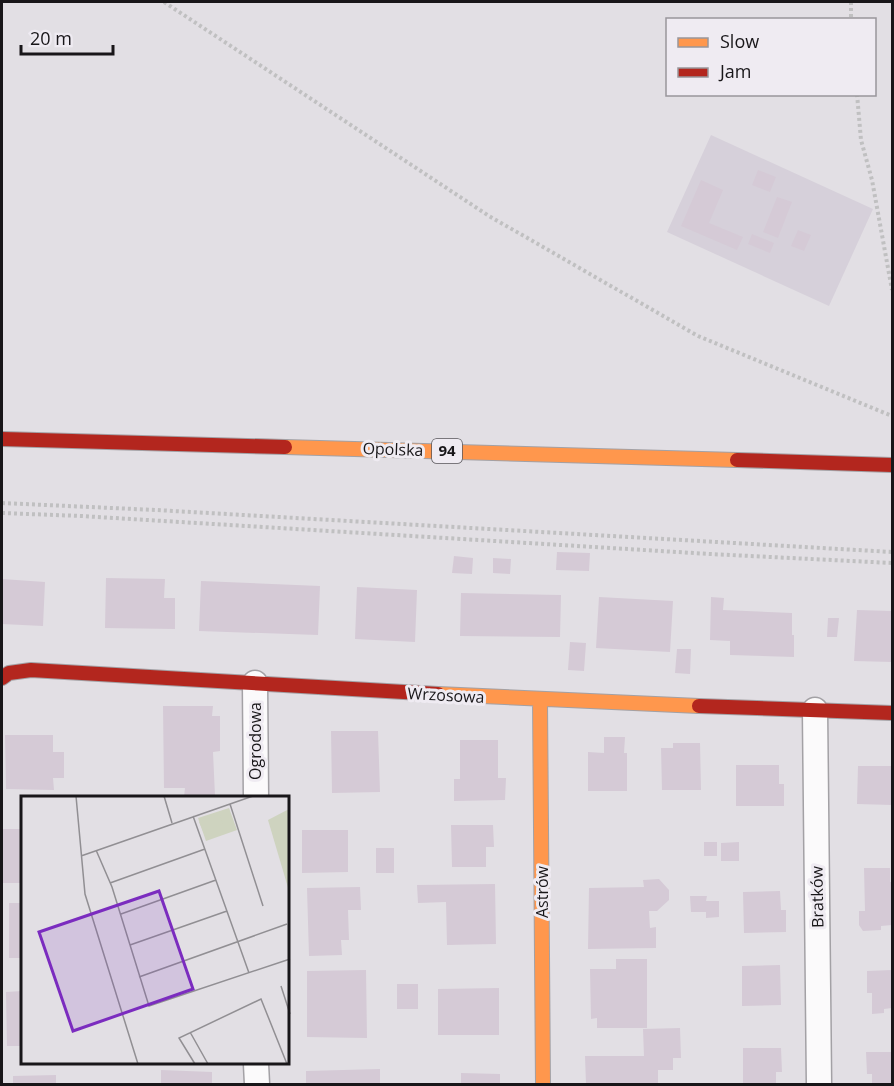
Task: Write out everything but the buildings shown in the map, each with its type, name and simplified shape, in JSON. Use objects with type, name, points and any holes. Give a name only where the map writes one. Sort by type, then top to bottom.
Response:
[{"type":"street","name":"Opolska","points":[[2,439],[892,465]]},
{"type":"street","name":"Wrzosowa","points":[[2,678],[9,673],[31,670],[540,700],[892,712]]},
{"type":"street","name":"Ogrodowa","points":[[255,683],[255,796]]},
{"type":"street","name":"Astrów","points":[[540,700],[543,1084]]},
{"type":"street","name":"Bratków","points":[[815,710],[819,1084]]},
{"type":"street","points":[[256,1065],[256,1084]]},
{"type":"path","points":[[164,2],[489,216],[698,336],[892,416]]},
{"type":"path","points":[[851,2],[851,18]]},
{"type":"path","points":[[857,96],[861,140],[872,180],[892,290]]},
{"type":"path","points":[[2,503],[892,552]]},
{"type":"path","points":[[2,513],[93,516],[892,563]]},
{"type":"shaded area","points":[[711,135],[873,209],[829,306],[667,232]]},
{"type":"traffic: slow","points":[[285,447],[737,460]]},
{"type":"traffic: slow","points":[[438,694],[699,706]]},
{"type":"traffic: slow","points":[[540,700],[543,1084]]},
{"type":"traffic: jam","points":[[2,439],[285,447]]},
{"type":"traffic: jam","points":[[737,460],[892,465]]},
{"type":"traffic: jam","points":[[2,678],[9,673],[31,670],[438,694]]},
{"type":"traffic: jam","points":[[699,706],[892,713]]}]
